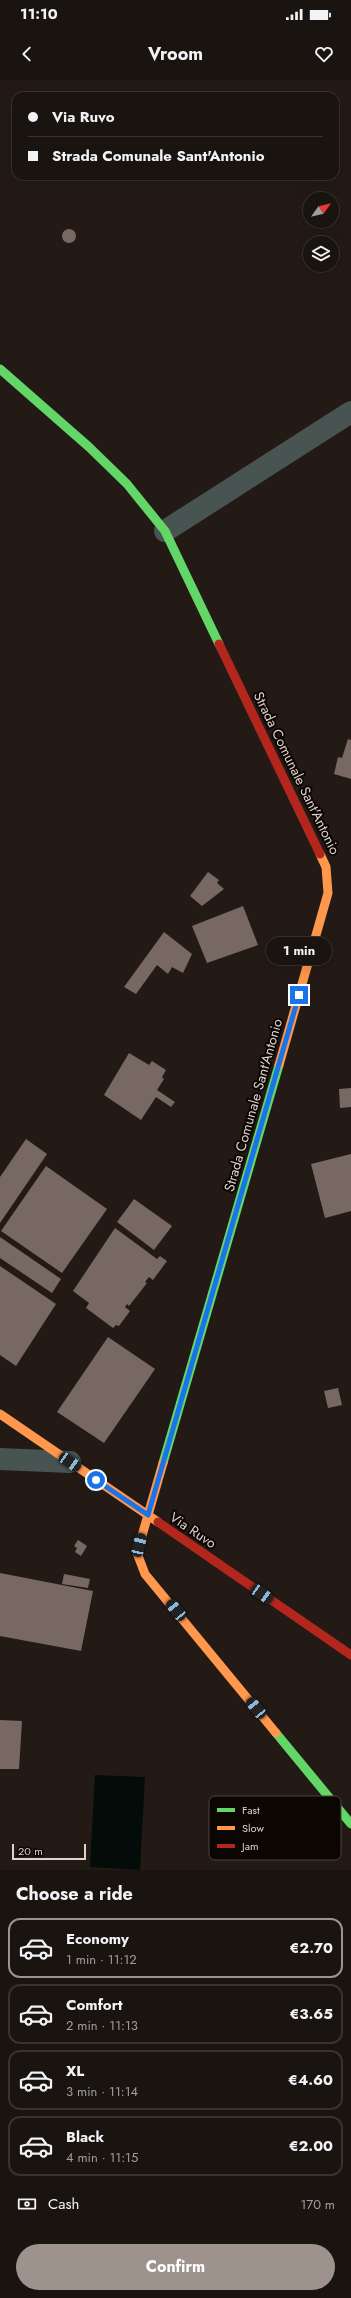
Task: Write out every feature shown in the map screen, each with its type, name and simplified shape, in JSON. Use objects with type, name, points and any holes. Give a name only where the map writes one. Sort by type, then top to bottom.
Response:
[{"type":"street","name":"Strada Comunale Sant'Antonio","points":[[0,369],[122,478],[165,531],[326,867],[328,880],[322,919],[137,1553],[139,1562],[145,1574],[328,1796]]},
{"type":"street","points":[[165,531],[351,412]]},
{"type":"street","name":"Via Ruvo","points":[[0,1414],[351,1654]]},
{"type":"street","points":[[0,1460],[70,1462]]},
{"type":"street","name":"Strada Comunale Sant'Antonio","points":[[341,1812],[351,1824]]},
{"type":"shaded area","points":[[95,1775],[145,1777],[140,1870],[90,1867]]},
{"type":"building","points":[[66,229],[72,229],[76,233],[76,239],[72,243],[66,243],[62,239],[62,233]]},
{"type":"building","points":[[348,739],[351,740],[351,779],[334,774],[338,757],[342,758]]},
{"type":"building","points":[[208,872],[219,880],[217,883],[224,889],[202,906],[190,896]]},
{"type":"building","points":[[243,906],[258,945],[207,963],[192,926]]},
{"type":"building","points":[[164,932],[192,954],[183,973],[172,967],[168,974],[157,965],[136,994],[124,987]]},
{"type":"building","points":[[129,1053],[149,1065],[152,1061],[166,1070],[162,1077],[164,1079],[157,1090],[175,1102],[171,1107],[156,1097],[141,1120],[104,1095]]},
{"type":"building","points":[[351,1088],[351,1107],[340,1108],[339,1089]]},
{"type":"building","points":[[26,1139],[47,1154],[0,1223],[0,1177]]},
{"type":"building","points":[[351,1154],[351,1211],[325,1218],[311,1164]]},
{"type":"building","points":[[46,1166],[107,1209],[62,1273],[1,1231]]},
{"type":"building","points":[[134,1199],[172,1226],[154,1250],[117,1222]]},
{"type":"building","points":[[115,1228],[157,1259],[160,1256],[167,1261],[153,1280],[149,1277],[145,1282],[147,1283],[129,1306],[127,1304],[125,1307],[130,1311],[119,1326],[116,1325],[113,1328],[86,1308],[89,1303],[73,1291]]},
{"type":"building","points":[[0,1237],[61,1279],[52,1293],[0,1258]]},
{"type":"building","points":[[0,1266],[56,1304],[16,1366],[0,1355]]},
{"type":"building","points":[[108,1337],[155,1369],[104,1443],[57,1412]]},
{"type":"building","points":[[338,1388],[342,1405],[328,1408],[324,1391]]},
{"type":"building","points":[[78,1540],[87,1546],[81,1556],[75,1552],[77,1548],[74,1546]]},
{"type":"building","points":[[0,1573],[93,1591],[81,1651],[0,1636]]},
{"type":"building","points":[[64,1574],[90,1579],[88,1588],[62,1584]]},
{"type":"building","points":[[0,1720],[22,1721],[19,1769],[0,1769]]},
{"type":"traffic: fast","points":[[0,369],[89,447],[127,484],[165,531],[219,644]]},
{"type":"traffic: fast","points":[[163,1463],[279,1065]]},
{"type":"traffic: fast","points":[[276,1733],[328,1796]]},
{"type":"traffic: fast","points":[[341,1812],[351,1824]]},
{"type":"traffic: slow","points":[[279,1065],[328,893],[326,867],[320,854]]},
{"type":"traffic: slow","points":[[0,1414],[158,1522]]},
{"type":"traffic: slow","points":[[163,1463],[137,1553],[145,1574],[276,1733]]},
{"type":"traffic: jam","points":[[219,644],[320,854]]},
{"type":"traffic: jam","points":[[158,1522],[351,1655]]},
{"type":"route","points":[[96,1480],[148,1515],[299,995]]}]
